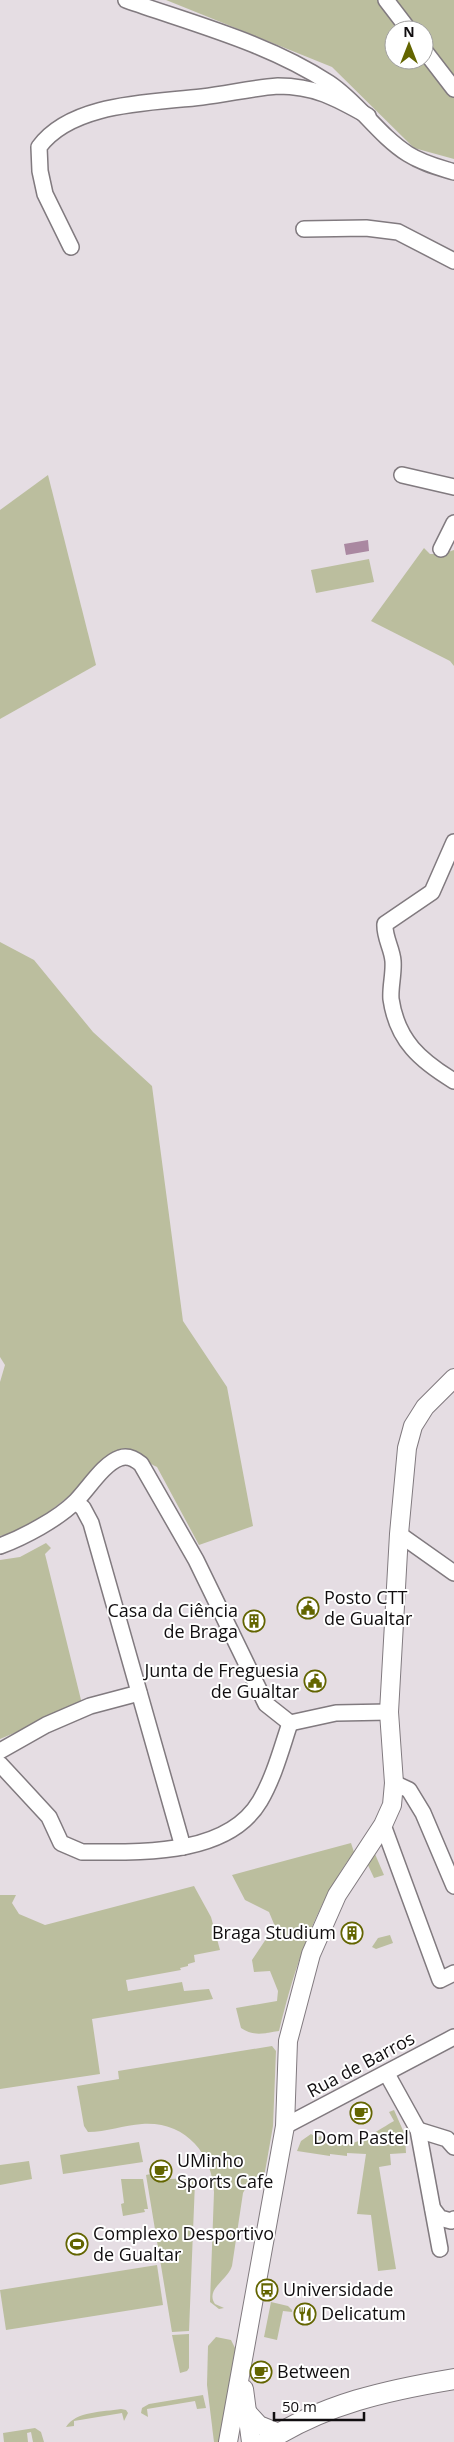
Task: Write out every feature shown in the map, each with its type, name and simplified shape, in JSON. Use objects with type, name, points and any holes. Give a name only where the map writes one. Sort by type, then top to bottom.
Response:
[{"type":"main road","points":[[272,2438],[329,2409],[354,2400],[454,2379]]},
{"type":"street","points":[[126,0],[274,53],[330,83],[350,98],[406,153],[430,165],[454,172]]},
{"type":"street","points":[[386,0],[401,20]]},
{"type":"street","points":[[434,63],[454,89]]},
{"type":"street","points":[[71,247],[45,194],[40,171],[39,147],[53,131],[77,119],[111,108],[141,103],[278,86],[300,86],[317,90],[368,116]]},
{"type":"street","points":[[304,229],[366,228],[398,232],[454,261]]},
{"type":"street","points":[[402,475],[454,487]]},
{"type":"street","points":[[441,549],[454,523]]},
{"type":"street","points":[[454,842],[432,892],[385,924],[384,932],[393,962],[391,999],[404,1038],[413,1052],[430,1066],[454,1081]]},
{"type":"street","points":[[228,2442],[240,2415],[244,2393],[244,2366],[285,2126],[288,2041],[312,1954],[337,1895],[383,1825],[392,1805],[394,1783],[389,1712],[406,1448],[413,1426],[425,1406],[454,1378]]},
{"type":"street","points":[[0,1546],[30,1532],[76,1502],[102,1472],[118,1458],[126,1456],[141,1464],[196,1560],[266,1704],[290,1723]]},
{"type":"street","points":[[76,1502],[83,1508],[90,1523],[183,1847]]},
{"type":"street","points":[[399,1534],[454,1573]]},
{"type":"street","points":[[0,1751],[55,1721],[90,1706],[139,1693]]},
{"type":"street","points":[[290,1723],[336,1713],[389,1712]]},
{"type":"street","points":[[0,1764],[36,1801],[48,1817],[61,1843],[66,1847],[82,1852],[183,1847],[207,1842],[243,1822],[259,1802],[274,1773],[290,1723]]},
{"type":"street","points":[[394,1783],[409,1790],[422,1813],[454,1886]]},
{"type":"street","points":[[383,1825],[440,1980],[454,1973]]},
{"type":"street","name":"Rua de Barros","points":[[285,2126],[387,2074],[454,2037]]},
{"type":"street","points":[[387,2074],[418,2130],[440,2249]]},
{"type":"street","points":[[418,2130],[447,2139],[454,2147]]},
{"type":"street","points":[[433,2209],[440,2218],[451,2221],[454,2219]]},
{"type":"street","points":[[240,2415],[259,2425],[272,2438]]},
{"type":"street","points":[[240,2415],[244,2442]]},
{"type":"street","points":[[240,2415],[251,2442]]},
{"type":"green space","points":[[166,0],[454,0],[454,159],[414,148],[332,67]]},
{"type":"green space","points":[[48,475],[96,665],[0,719],[0,510]]},
{"type":"green space","points":[[424,548],[430,554],[442,554],[454,550],[454,666],[450,661],[371,621]]},
{"type":"green space","points":[[369,559],[374,582],[316,593],[311,570]]},
{"type":"green space","points":[[0,942],[34,960],[93,1032],[152,1086],[183,1321],[227,1387],[253,1526],[199,1545],[157,1467],[131,1450],[35,1521],[0,1536],[0,1382],[5,1365],[0,1357]]},
{"type":"green space","points":[[46,1543],[51,1548],[45,1554],[82,1704],[0,1739],[0,1560],[20,1557]]},
{"type":"green space","points":[[351,1843],[354,1852],[328,1894],[299,1960],[279,2031],[260,2034],[246,2031],[241,2028],[236,2008],[277,2001],[278,1991],[270,1971],[254,1972],[252,1960],[268,1936],[279,1936],[269,1912],[245,1900],[232,1875]]},
{"type":"green space","points":[[375,1854],[384,1875],[374,1878],[367,1863]]},
{"type":"green space","points":[[194,1886],[211,1917],[220,1950],[194,1955],[195,1962],[180,1968],[181,1970],[126,1980],[128,1991],[182,1982],[184,1991],[209,1989],[213,1999],[92,2019],[100,2074],[0,2089],[0,1895],[16,1895],[12,1903],[19,1914],[45,1925]]},
{"type":"green space","points":[[390,1935],[393,1943],[376,1949],[372,1947],[378,1938]]},
{"type":"green space","points":[[272,2046],[276,2051],[273,2126],[263,2183],[251,2184],[243,2193],[232,2266],[213,2294],[215,2304],[224,2308],[219,2309],[210,2302],[214,2192],[208,2164],[201,2152],[183,2134],[157,2124],[142,2124],[88,2132],[84,2126],[77,2086],[119,2079],[118,2071]]},
{"type":"green space","points":[[394,2110],[405,2135],[406,2153],[390,2154],[391,2165],[379,2167],[396,2269],[378,2271],[371,2215],[357,2214],[366,2154],[347,2153],[347,2156],[330,2154],[330,2156],[297,2151],[301,2141],[311,2134],[316,2137],[323,2136],[339,2145],[349,2144],[368,2137],[394,2121],[389,2112]]},
{"type":"green space","points":[[139,2142],[143,2162],[63,2174],[60,2155]]},
{"type":"green space","points":[[29,2161],[32,2179],[0,2185],[0,2165]]},
{"type":"green space","points":[[155,2173],[156,2177],[168,2176],[169,2179],[194,2178],[195,2182],[189,2331],[172,2332],[146,2175]]},
{"type":"green space","points":[[121,2179],[143,2179],[148,2209],[144,2209],[145,2212],[123,2216],[121,2204],[124,2203]]},
{"type":"green space","points":[[157,2265],[163,2305],[6,2330],[0,2290]]},
{"type":"green space","points":[[271,2302],[288,2306],[292,2310],[292,2312],[283,2311],[277,2340],[264,2337]]},
{"type":"green space","points":[[189,2334],[189,2368],[187,2371],[180,2373],[172,2335]]},
{"type":"green space","points":[[216,2337],[231,2340],[236,2350],[222,2442],[214,2442],[207,2385],[208,2346]]},
{"type":"green space","points":[[203,2395],[206,2408],[197,2409],[195,2401],[147,2409],[148,2417],[141,2413],[142,2408],[149,2404]]},
{"type":"green space","points":[[121,2409],[126,2410],[128,2413],[124,2421],[122,2413],[74,2421],[74,2426],[66,2427],[70,2422],[83,2415]]},
{"type":"green space","points":[[35,2428],[41,2432],[44,2442],[33,2442],[31,2432],[27,2433],[28,2442],[4,2442],[3,2433]]},
{"type":"shaded area","points":[[368,540],[369,551],[346,555],[344,544]]},
{"type":"place","name":"Posto CTT de Gualtar","points":[[308,1608]]},
{"type":"place","name":"Casa da Ciência de Braga","points":[[254,1621]]},
{"type":"place","name":"Junta de Freguesia de Gualtar","points":[[315,1681]]},
{"type":"place","name":"Braga Studium","points":[[352,1933]]},
{"type":"place","name":"Dom Pastel","points":[[361,2113]]},
{"type":"place","name":"UMinho Sports Cafe","points":[[161,2171]]},
{"type":"place","name":"Complexo Desportivo de Gualtar","points":[[77,2244]]},
{"type":"place","name":"Universidade","points":[[267,2290]]},
{"type":"place","name":"Delicatum","points":[[305,2314]]},
{"type":"place","name":"Between","points":[[261,2372]]}]
